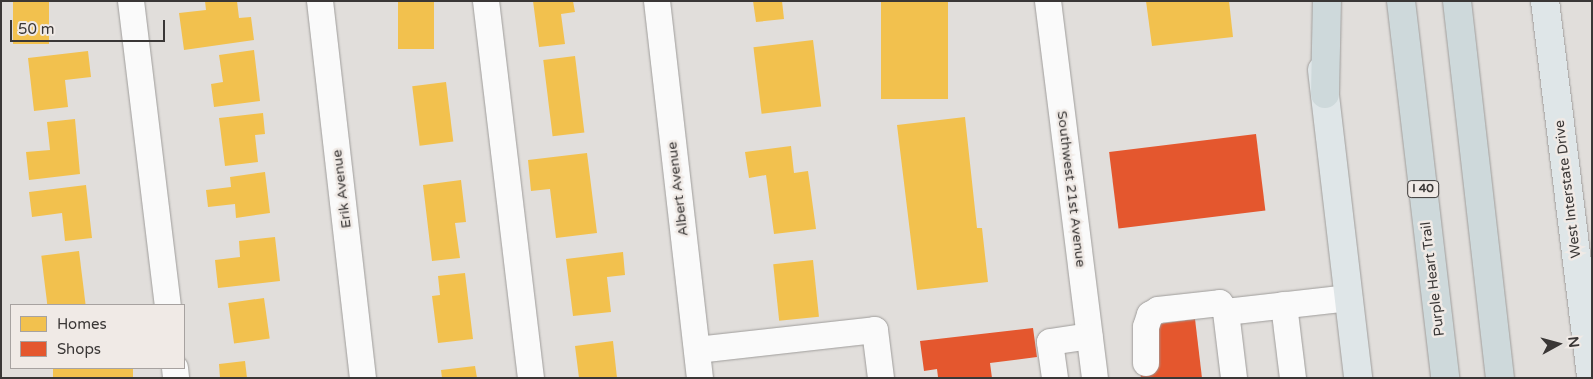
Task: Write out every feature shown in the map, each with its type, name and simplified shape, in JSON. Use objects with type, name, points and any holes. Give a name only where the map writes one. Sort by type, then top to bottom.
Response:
[{"type":"highway","points":[[1325,94],[1327,1]]},
{"type":"highway","name":"Purple Heart Trail","points":[[1401,1],[1445,378]]},
{"type":"highway","points":[[1457,1],[1499,373]]},
{"type":"main road","points":[[1314,1],[1358,375]]},
{"type":"main road","name":"West Interstate Drive","points":[[1545,1],[1591,378]]},
{"type":"street","points":[[131,1],[168,304]]},
{"type":"street","name":"Erik Avenue","points":[[320,1],[364,378]]},
{"type":"street","points":[[486,1],[531,378]]},
{"type":"street","name":"Albert Avenue","points":[[657,1],[700,378]]},
{"type":"street","name":"Southwest 21st Avenue","points":[[1048,1],[1095,378]]},
{"type":"street","points":[[1226,312],[1349,298]]},
{"type":"street","points":[[1146,362],[1146,327],[1150,314],[1158,310],[1220,303],[1226,312],[1234,378]]},
{"type":"street","points":[[1284,305],[1293,378]]},
{"type":"street","points":[[697,350],[875,330],[881,378]]},
{"type":"street","points":[[1055,378],[1050,342],[1090,336]]},
{"type":"building: Homes","points":[[13,1],[49,1],[49,44],[13,44]]},
{"type":"building: Homes","points":[[205,1],[237,1],[239,18],[251,17],[254,40],[184,50],[179,13],[206,10]]},
{"type":"building: Homes","points":[[398,1],[434,1],[434,49],[398,49]]},
{"type":"building: Homes","points":[[533,1],[573,1],[575,12],[561,14],[565,44],[539,47]]},
{"type":"building: Homes","points":[[753,1],[782,1],[784,19],[756,22]]},
{"type":"building: Homes","points":[[881,1],[948,1],[948,99],[881,99]]},
{"type":"building: Homes","points":[[1146,1],[1229,1],[1233,37],[1152,46]]},
{"type":"building: Homes","points":[[813,40],[821,107],[762,114],[753,47]]},
{"type":"building: Homes","points":[[254,50],[260,101],[214,107],[211,84],[223,82],[219,55]]},
{"type":"building: Homes","points":[[88,51],[91,77],[65,80],[68,107],[34,111],[28,58]]},
{"type":"building: Homes","points":[[575,56],[584,132],[553,136],[543,60]]},
{"type":"building: Homes","points":[[446,82],[453,142],[420,146],[412,86]]},
{"type":"building: Homes","points":[[263,113],[265,134],[255,135],[258,162],[225,166],[219,118]]},
{"type":"building: Homes","points":[[965,117],[977,228],[982,228],[988,282],[917,290],[897,125]]},
{"type":"building: Homes","points":[[75,119],[80,174],[29,180],[26,152],[50,150],[47,122]]},
{"type":"building: Homes","points":[[791,146],[794,173],[808,171],[816,229],[774,234],[766,175],[749,178],[745,152]]},
{"type":"building: Homes","points":[[587,153],[597,233],[556,238],[550,189],[531,191],[528,160]]},
{"type":"building: Homes","points":[[265,172],[270,213],[236,218],[235,204],[208,207],[206,190],[231,187],[230,177]]},
{"type":"building: Homes","points":[[461,180],[466,222],[455,223],[460,258],[432,261],[423,185]]},
{"type":"building: Homes","points":[[86,185],[92,238],[65,241],[62,213],[32,217],[29,192]]},
{"type":"building: Homes","points":[[275,237],[280,281],[218,288],[215,260],[240,257],[239,241]]},
{"type":"building: Homes","points":[[79,251],[86,304],[47,304],[41,256]]},
{"type":"building: Homes","points":[[623,252],[625,275],[607,277],[611,312],[573,316],[566,259]]},
{"type":"building: Homes","points":[[813,260],[819,317],[779,321],[773,264]]},
{"type":"building: Homes","points":[[465,273],[473,339],[438,343],[432,296],[440,295],[438,276]]},
{"type":"building: Homes","points":[[264,298],[270,339],[234,344],[228,303]]},
{"type":"building: Homes","points":[[613,341],[617,378],[579,378],[575,346]]},
{"type":"building: Homes","points":[[245,361],[247,378],[220,378],[219,364]]},
{"type":"building: Homes","points":[[475,366],[477,378],[442,378],[441,370]]},
{"type":"building: Homes","points":[[53,369],[133,369],[133,378],[53,378]]},
{"type":"building: Shops","points":[[1256,134],[1265,210],[1118,228],[1109,152]]},
{"type":"building: Shops","points":[[1195,319],[1202,378],[1141,378],[1139,363],[1151,325]]},
{"type":"building: Shops","points":[[1033,328],[1037,357],[990,363],[992,378],[938,377],[937,369],[924,371],[920,341]]}]
